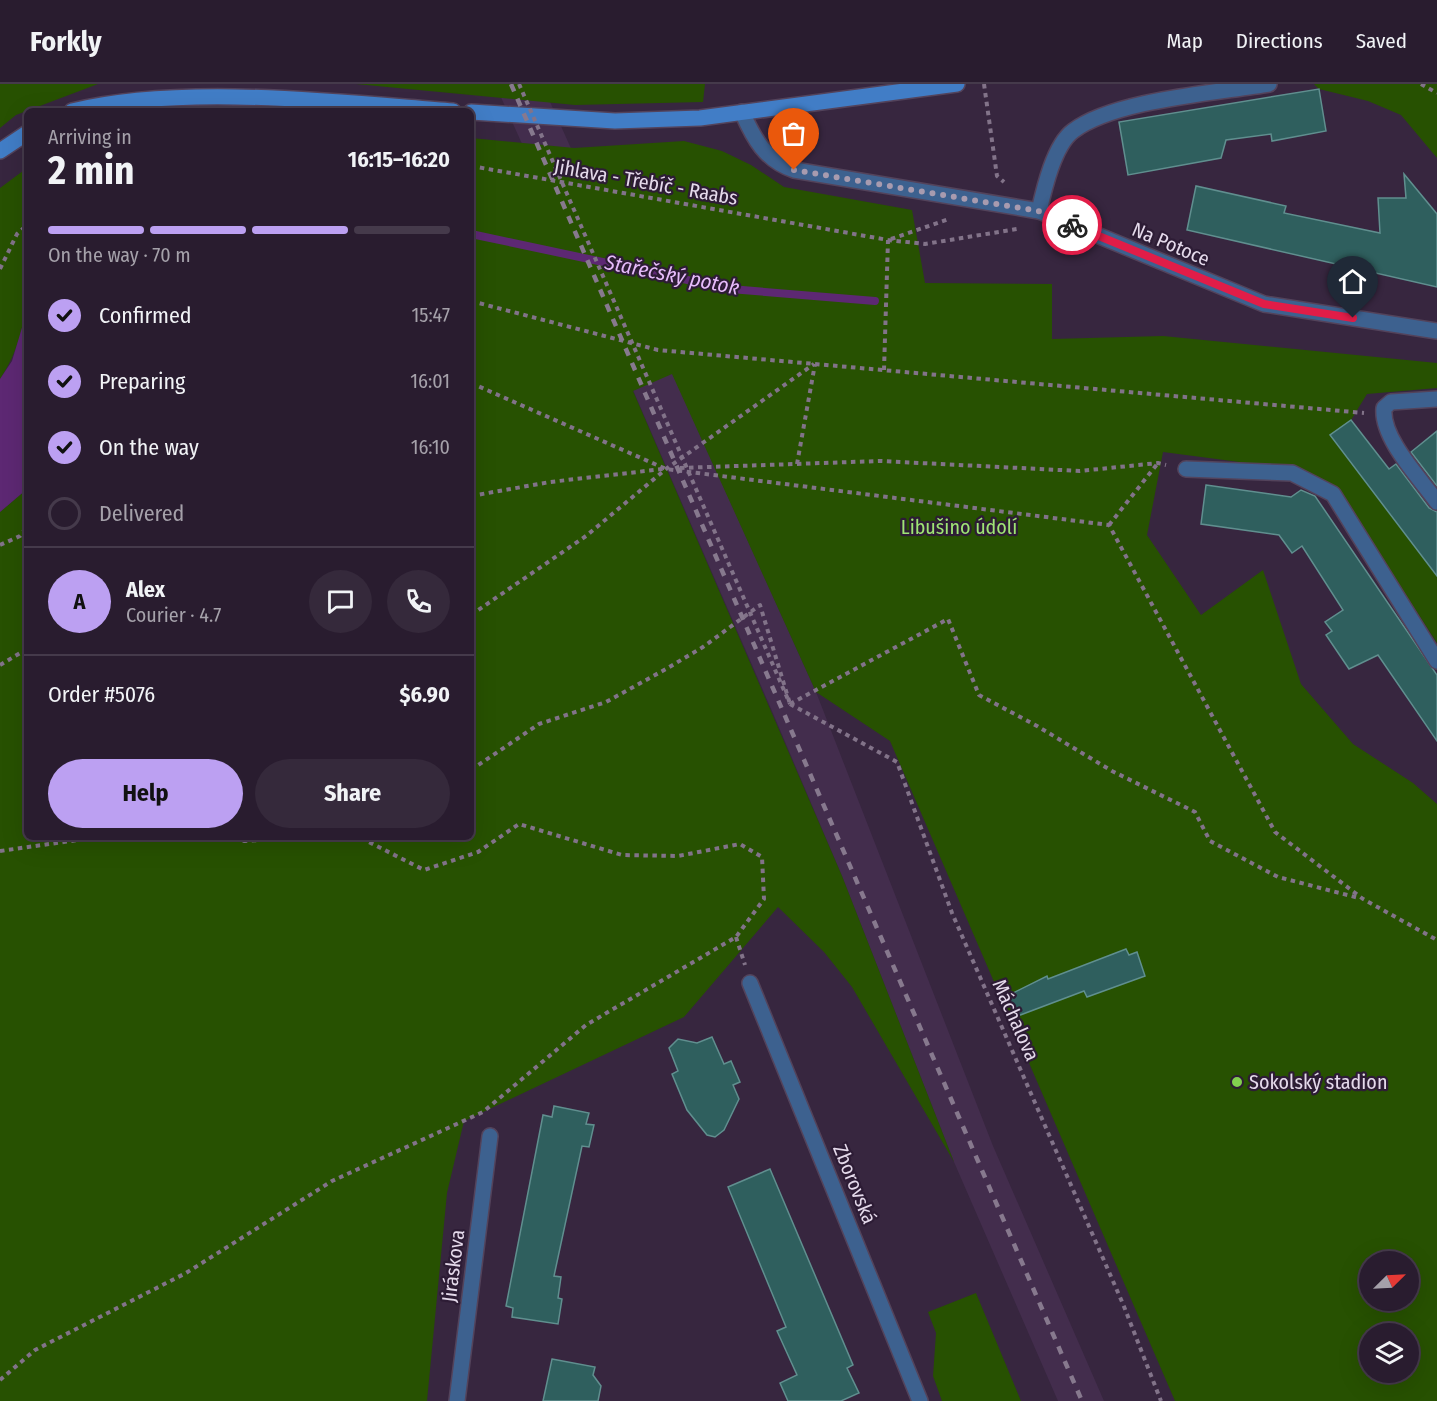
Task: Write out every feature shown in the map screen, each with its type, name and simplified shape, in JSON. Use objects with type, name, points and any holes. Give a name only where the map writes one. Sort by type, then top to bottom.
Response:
[{"type":"main road","points":[[474,112],[615,121],[700,118],[957,84]]},
{"type":"main road","points":[[81,108],[105,100],[169,90],[266,93],[422,108]]},
{"type":"main road","points":[[0,151],[24,135]]},
{"type":"street","points":[[1038,211],[1048,172],[1071,132],[1113,110],[1269,84]]},
{"type":"street","name":"Na Potoce","points":[[742,112],[760,147],[780,165],[794,170],[1038,211],[1264,304],[1437,331]]},
{"type":"street","points":[[1437,399],[1391,402],[1384,408],[1383,414],[1389,435],[1437,502]]},
{"type":"street","points":[[1186,469],[1292,473],[1333,494],[1437,661]]},
{"type":"street","name":"Zborovská","points":[[750,983],[920,1401]]},
{"type":"street","name":"Jiráskova","points":[[457,1401],[490,1136]]},
{"type":"path","points":[[519,84],[789,704]]},
{"type":"path","points":[[984,84],[997,176]]},
{"type":"path","points":[[1421,84],[1437,93]]},
{"type":"path","name":"Jihlava - Třebíč - Raabs","points":[[474,166],[888,240],[925,244],[1014,232],[1038,211]]},
{"type":"path","points":[[884,370],[888,240],[951,219]]},
{"type":"path","points":[[0,269],[17,234],[24,228]]},
{"type":"path","points":[[474,301],[658,350],[1383,414]]},
{"type":"path","points":[[797,464],[815,364]]},
{"type":"path","points":[[474,613],[586,536],[666,469],[815,364]]},
{"type":"path","points":[[474,384],[666,469],[1109,525]]},
{"type":"path","points":[[474,495],[550,482],[666,469],[797,464],[880,461],[1080,471],[1158,463],[1186,469]]},
{"type":"path","points":[[1109,525],[1158,463]]},
{"type":"path","points":[[1109,525],[1275,832],[1363,899],[1437,940]]},
{"type":"path","points":[[0,545],[20,536],[24,531]]},
{"type":"path","points":[[474,768],[539,723],[606,702],[656,674],[703,647],[760,605],[789,704]]},
{"type":"path","points":[[789,704],[948,619],[979,695],[1037,726],[1112,771],[1194,812],[1210,841],[1278,877],[1363,899]]},
{"type":"path","points":[[0,665],[24,651]]},
{"type":"path","name":"Máchalova","points":[[789,704],[897,762],[952,913],[1118,1294],[1161,1401]]},
{"type":"path","points":[[0,1380],[34,1350],[186,1273],[332,1181],[483,1112],[586,1025],[736,937],[764,899],[762,857],[740,844],[678,856],[622,855],[519,824],[478,852],[424,870],[364,840]]},
{"type":"path","points":[[0,851],[78,840]]},
{"type":"path","points":[[238,840],[260,840]]},
{"type":"path","points":[[736,937],[750,983]]},
{"type":"shaded area","points":[[495,84],[542,84],[816,692],[993,1146],[1104,1401],[1058,1401],[954,1162],[842,876],[772,711],[633,390]]},
{"type":"shaded area","points":[[24,321],[24,492],[0,512],[0,379],[12,361]]},
{"type":"green space","points":[[0,84],[98,84],[35,108],[24,108],[24,112],[16,115],[0,128]]},
{"type":"green space","points":[[356,84],[705,84],[703,102],[575,105]]},
{"type":"green space","points":[[1314,84],[1437,84],[1437,158],[1401,115],[1368,101],[1319,89]]},
{"type":"green space","name":"Libušino údolí","points":[[474,138],[574,148],[684,141],[722,151],[751,165],[784,187],[912,210],[925,283],[1052,284],[1052,339],[1163,336],[1437,363],[1437,388],[1367,394],[1351,420],[1330,435],[1437,576],[1437,643],[1339,491],[1300,470],[1163,452],[1147,535],[1201,615],[1263,570],[1301,684],[1353,744],[1413,783],[1437,804],[1437,1401],[1175,1401],[890,741],[816,692],[672,374],[633,391],[842,876],[954,1162],[852,987],[824,952],[778,907],[684,1017],[464,1121],[447,1193],[427,1401],[0,1401],[0,512],[24,492],[24,840],[474,840]]},
{"type":"green space","points":[[24,170],[24,315],[13,356],[0,379],[0,188]]},
{"type":"green space","points":[[976,1293],[1021,1401],[942,1401],[933,1376],[936,1333],[928,1312]]},
{"type":"building","points":[[1319,89],[1326,131],[1272,141],[1271,134],[1226,140],[1221,158],[1128,175],[1119,122]]},
{"type":"building","points":[[1404,174],[1437,214],[1437,287],[1187,230],[1196,186],[1286,206],[1284,213],[1380,233],[1378,198],[1406,198]]},
{"type":"building","points":[[1351,420],[1389,469],[1396,464],[1429,508],[1437,512],[1437,576],[1330,435]]},
{"type":"building","points":[[1437,431],[1437,486],[1411,452]]},
{"type":"building","points":[[1206,485],[1291,497],[1301,490],[1315,496],[1437,675],[1437,741],[1378,655],[1349,669],[1326,635],[1332,631],[1325,622],[1343,610],[1302,546],[1292,553],[1279,535],[1201,524]]},
{"type":"building","points":[[1126,949],[1129,955],[1137,952],[1145,976],[1087,997],[1084,991],[1015,1017],[1007,996],[1047,976],[1048,979]]},
{"type":"building","points":[[712,1037],[724,1064],[731,1061],[740,1082],[733,1085],[739,1099],[724,1130],[715,1137],[707,1135],[687,1110],[672,1074],[678,1071],[669,1048],[678,1039],[697,1043]]},
{"type":"building","points":[[554,1106],[589,1113],[586,1124],[594,1125],[589,1147],[582,1146],[554,1276],[561,1277],[558,1298],[562,1299],[558,1324],[512,1317],[513,1308],[506,1306],[543,1115],[552,1117]]},
{"type":"building","points":[[770,1169],[853,1365],[847,1368],[859,1393],[841,1401],[788,1401],[780,1383],[797,1375],[777,1331],[786,1327],[728,1187]]},
{"type":"building","points":[[552,1359],[595,1367],[593,1375],[601,1386],[598,1401],[543,1401]]},
{"type":"waterway","name":"Stařečský potok","points":[[474,235],[730,289],[875,301]]},
{"type":"railway","points":[[511,84],[1082,1401]]},
{"type":"way so far","points":[[794,170],[902,190],[1038,211],[1072,225]]},
{"type":"place","name":"Sokolský stadion","points":[[1237,1082]]},
{"type":"route","points":[[1072,225],[1264,304],[1353,318]]}]
